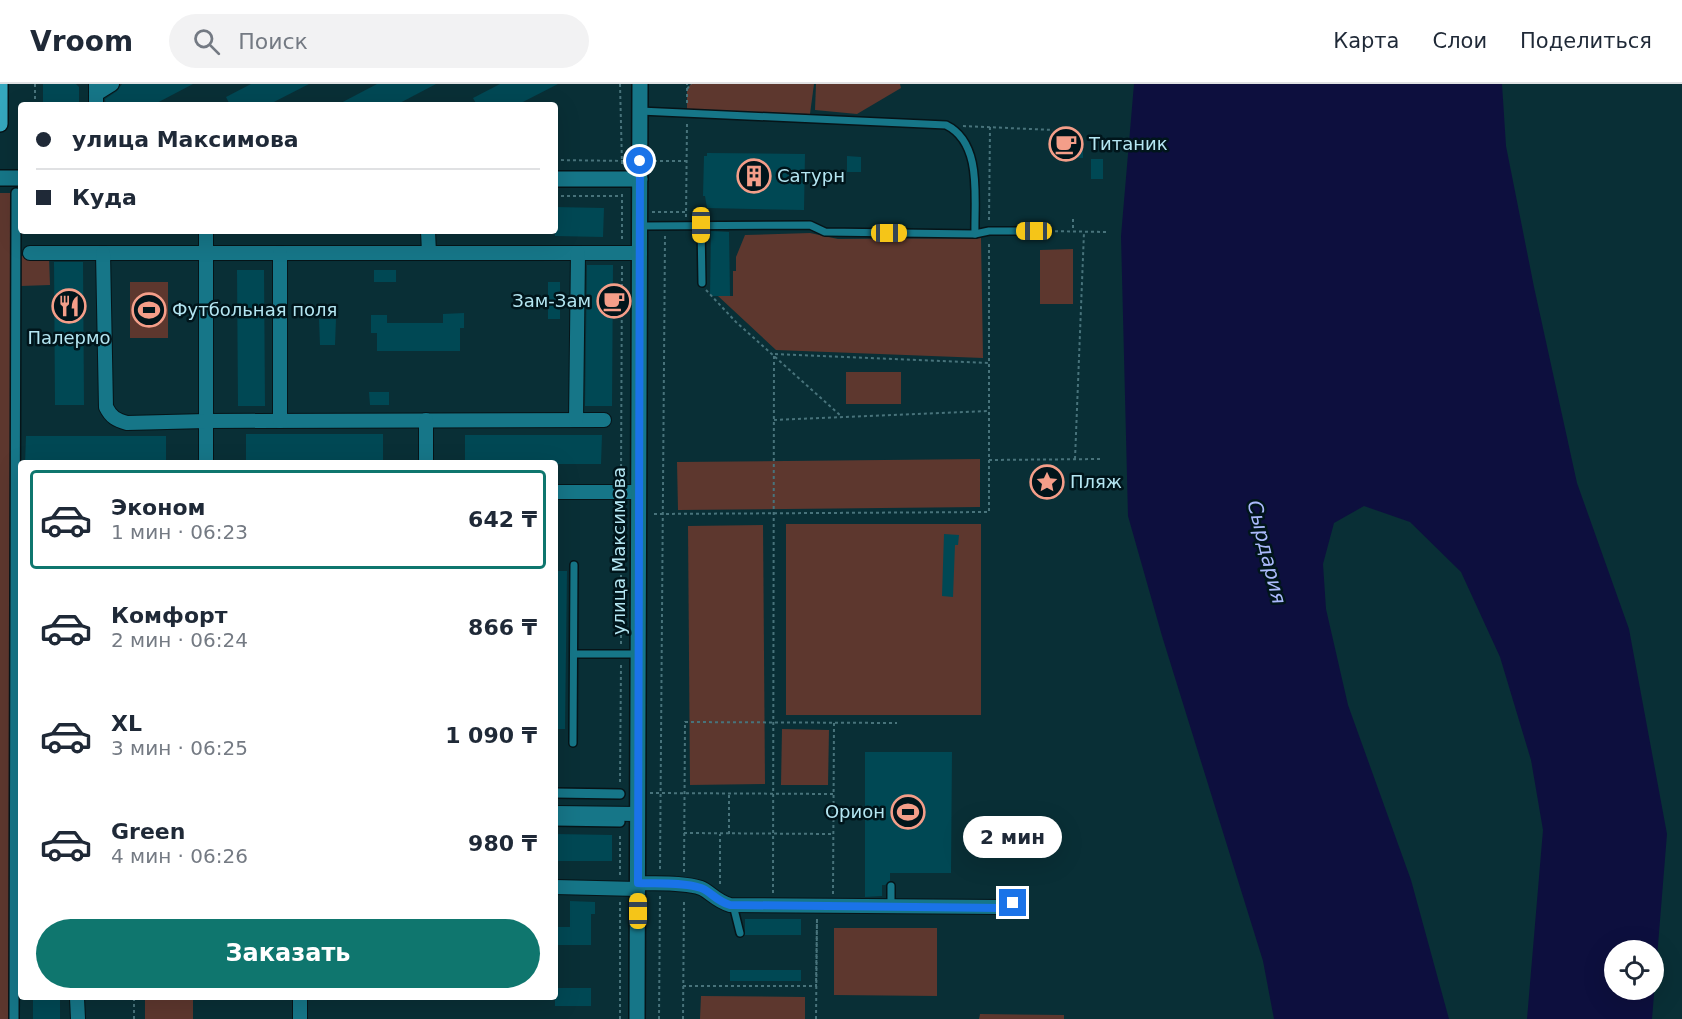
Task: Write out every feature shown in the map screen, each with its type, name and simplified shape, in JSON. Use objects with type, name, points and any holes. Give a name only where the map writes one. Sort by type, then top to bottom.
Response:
[{"type":"main road","points":[[0,84],[0,124]]},
{"type":"street","points":[[96,94],[112,84]]},
{"type":"street","name":"улица Максимова","points":[[637,1019],[640,84]]},
{"type":"street","points":[[0,178],[18,178]]},
{"type":"street","points":[[558,179],[640,179]]},
{"type":"street","points":[[14,1019],[18,987],[16,193]]},
{"type":"street","points":[[206,234],[206,460]]},
{"type":"street","points":[[428,234],[429,253]]},
{"type":"street","points":[[30,253],[640,253]]},
{"type":"street","points":[[103,253],[106,407],[110,416],[127,423],[604,420]]},
{"type":"street","points":[[280,253],[280,421]]},
{"type":"street","points":[[576,420],[578,253]]},
{"type":"street","points":[[426,420],[426,460]]},
{"type":"street","points":[[558,492],[639,492]]},
{"type":"street","points":[[558,793],[620,794]]},
{"type":"street","points":[[558,813],[638,814]]},
{"type":"street","points":[[558,821],[620,822]]},
{"type":"street","points":[[558,887],[620,889],[660,884],[684,885],[704,888],[726,904],[1001,908],[1013,903]]},
{"type":"street","points":[[77,1000],[78,1019]]},
{"type":"street","points":[[300,1000],[300,1019]]},
{"type":"lane","points":[[640,111],[946,125],[964,139],[972,157],[975,234]]},
{"type":"lane","points":[[701,225],[702,284]]},
{"type":"lane","points":[[640,226],[810,225],[825,232],[975,234],[989,231],[1034,231]]},
{"type":"lane","points":[[573,743],[574,565]]},
{"type":"lane","points":[[574,654],[639,654]]},
{"type":"lane","points":[[891,886],[891,908]]},
{"type":"lane","points":[[726,904],[740,933]]},
{"type":"path","points":[[35,84],[35,102]]},
{"type":"path","points":[[686,225],[687,84]]},
{"type":"path","points":[[687,89],[691,84]]},
{"type":"path","points":[[946,125],[1053,130]]},
{"type":"path","points":[[639,514],[989,512],[990,128]]},
{"type":"path","points":[[558,160],[686,161]]},
{"type":"path","points":[[558,196],[622,196]]},
{"type":"path","points":[[1073,219],[1073,232]]},
{"type":"path","points":[[658,1019],[665,226]]},
{"type":"path","points":[[1034,231],[1107,232]]},
{"type":"path","points":[[1075,459],[1084,232]]},
{"type":"path","points":[[620,794],[622,253]]},
{"type":"path","points":[[702,284],[736,322],[842,417]]},
{"type":"path","points":[[774,354],[990,363]]},
{"type":"path","points":[[773,904],[774,354]]},
{"type":"path","points":[[774,420],[990,411]]},
{"type":"path","points":[[989,460],[1100,459]]},
{"type":"path","points":[[683,1019],[685,722],[897,723]]},
{"type":"path","points":[[833,906],[834,722]]},
{"type":"path","points":[[638,793],[834,794]]},
{"type":"path","points":[[729,794],[729,834]]},
{"type":"path","points":[[620,822],[620,1019]]},
{"type":"path","points":[[684,834],[833,834]]},
{"type":"path","points":[[720,834],[726,904]]},
{"type":"path","points":[[683,986],[816,987],[818,906]]},
{"type":"path","points":[[816,1019],[818,906]]},
{"type":"path","points":[[134,1000],[135,1019]]},
{"type":"shaded area","points":[[691,84],[814,84],[810,114],[687,113],[687,89]]},
{"type":"shaded area","points":[[816,84],[900,84],[901,88],[857,114],[815,110]]},
{"type":"shaded area","points":[[0,193],[18,193],[18,234],[21,234],[21,256],[49,256],[50,285],[21,286],[21,460],[18,460],[18,1000],[20,1000],[20,1019],[0,1019]]},
{"type":"shaded area","points":[[810,233],[838,239],[981,238],[983,358],[776,350],[718,296],[733,296],[733,271],[736,271],[736,257],[745,235]]},
{"type":"shaded area","points":[[1073,249],[1073,304],[1040,304],[1040,250]]},
{"type":"shaded area","name":"Футбольная поля","points":[[130,282],[168,282],[168,338],[130,338]]},
{"type":"shaded area","points":[[846,372],[901,372],[901,404],[846,404]]},
{"type":"shaded area","points":[[980,459],[980,507],[678,510],[677,462]]},
{"type":"shaded area","points":[[786,524],[981,524],[981,715],[786,715]]},
{"type":"shaded area","points":[[763,525],[765,784],[690,785],[688,526]]},
{"type":"shaded area","points":[[782,729],[829,730],[828,785],[781,785]]},
{"type":"shaded area","points":[[834,928],[937,928],[937,996],[834,995]]},
{"type":"shaded area","points":[[701,996],[805,997],[805,1019],[700,1019]]},
{"type":"shaded area","points":[[145,1000],[193,1000],[193,1019],[145,1019]]},
{"type":"shaded area","points":[[980,1014],[1064,1015],[1064,1019],[979,1019]]},
{"type":"water","name":"Сырдария","points":[[1134,84],[1502,84],[1506,146],[1577,483],[1629,629],[1667,834],[1658,940],[1604,940],[1604,1000],[1654,1000],[1652,1019],[1527,1019],[1543,830],[1531,760],[1500,657],[1461,572],[1410,522],[1364,506],[1334,523],[1323,564],[1326,609],[1348,705],[1411,880],[1449,1019],[1274,1019],[1263,961],[1162,636],[1128,516],[1121,236]]},
{"type":"building","points":[[43,84],[76,84],[79,87],[79,102],[43,102]]},
{"type":"building","points":[[122,84],[193,84],[159,102],[106,102],[105,99],[117,91]]},
{"type":"building","points":[[251,84],[309,84],[274,102],[228,102],[226,97]]},
{"type":"building","points":[[377,84],[436,84],[402,102],[343,102]]},
{"type":"building","points":[[500,84],[558,84],[523,102],[475,102],[473,98]]},
{"type":"building","name":"Титаник","points":[[1083,138],[1083,158],[1056,157],[1056,139]]},
{"type":"building","name":"Сатурн","points":[[707,153],[805,154],[804,210],[707,208],[705,196],[703,196],[704,156],[707,156]]},
{"type":"building","points":[[847,156],[861,157],[861,172],[847,172]]},
{"type":"building","points":[[1091,159],[1103,159],[1103,179],[1091,179]]},
{"type":"building","points":[[558,207],[604,208],[603,237],[555,236],[558,234]]},
{"type":"building","points":[[711,231],[729,232],[730,296],[710,296]]},
{"type":"building","points":[[54,262],[83,262],[84,405],[55,405]]},
{"type":"building","points":[[587,265],[613,265],[612,406],[585,406]]},
{"type":"building","points":[[237,270],[264,270],[265,406],[238,406]]},
{"type":"building","points":[[374,270],[396,270],[396,282],[374,282]]},
{"type":"building","points":[[548,282],[560,282],[560,319],[548,319]]},
{"type":"building","points":[[464,313],[464,328],[460,328],[460,351],[377,351],[377,333],[371,333],[371,315],[387,315],[387,323],[443,323],[443,314]]},
{"type":"building","points":[[319,319],[336,319],[335,345],[320,345]]},
{"type":"building","points":[[369,392],[389,392],[389,405],[370,405]]},
{"type":"building","points":[[246,434],[383,434],[383,460],[246,460]]},
{"type":"building","points":[[465,435],[602,435],[601,464],[558,464],[558,460],[465,460]]},
{"type":"building","points":[[26,436],[166,436],[166,460],[25,460]]},
{"type":"building","points":[[944,534],[959,535],[958,545],[955,545],[953,597],[942,596]]},
{"type":"building","points":[[558,571],[567,571],[565,729],[558,729]]},
{"type":"building","name":"Орион","points":[[865,752],[952,752],[951,873],[890,873],[890,881],[882,885],[882,896],[865,897]]},
{"type":"building","points":[[558,834],[612,835],[612,861],[558,861]]},
{"type":"building","points":[[570,901],[595,902],[595,914],[591,914],[591,945],[558,945],[558,927],[570,927]]},
{"type":"building","points":[[745,919],[801,919],[801,935],[745,935]]},
{"type":"building","points":[[730,970],[801,970],[801,981],[730,981]]},
{"type":"building","points":[[558,988],[591,988],[591,1006],[555,1006],[555,1000],[558,1000]]},
{"type":"building","points":[[33,1000],[60,1000],[60,1019],[33,1019]]},
{"type":"place","name":"Титаник","points":[[1066,144]]},
{"type":"place","name":"Сатурн","points":[[754,176]]},
{"type":"place","name":"Зам-Зам","points":[[614,301]]},
{"type":"place","name":"Палермо","points":[[69,306]]},
{"type":"place","name":"Футбольная поля","points":[[149,310]]},
{"type":"place","name":"Пляж","points":[[1047,482]]},
{"type":"place","name":"Орион","points":[[908,812]]},
{"type":"route","points":[[640,161],[638,883],[704,888],[712,897],[730,905],[1001,908],[1013,903]]}]
